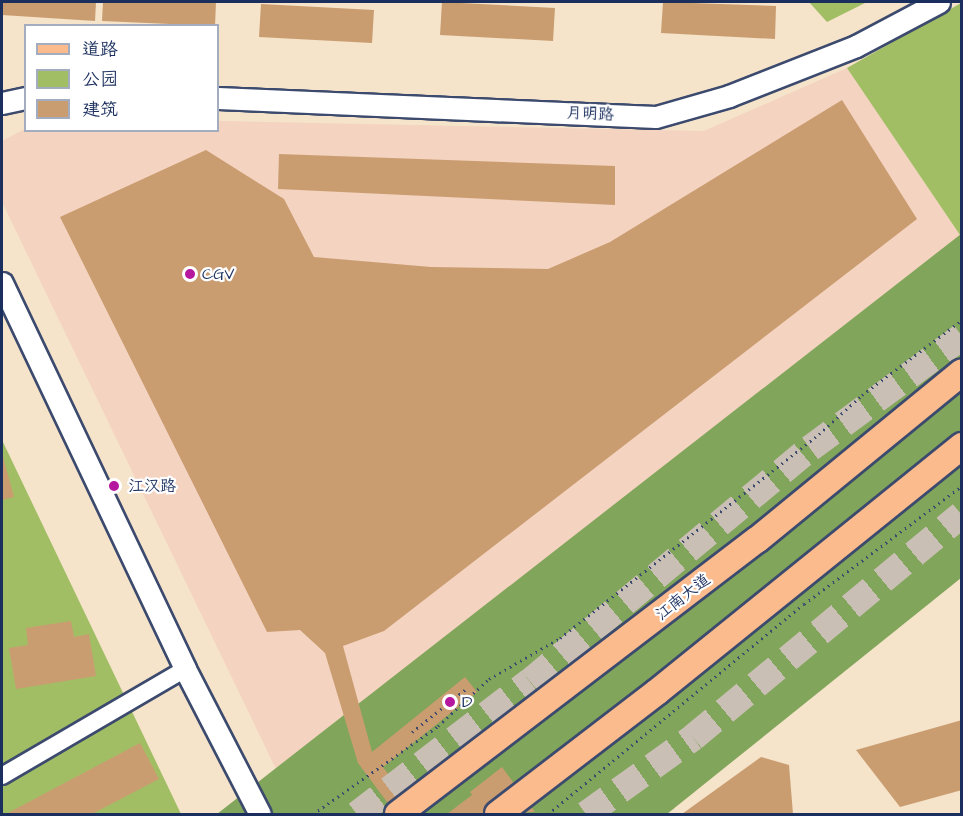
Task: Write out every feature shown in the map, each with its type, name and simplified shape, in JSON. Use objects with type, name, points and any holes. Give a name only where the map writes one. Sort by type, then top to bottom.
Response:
[{"type":"main road","name":"江南大道","points":[[398,814],[748,547],[962,372]]},
{"type":"main road","points":[[498,814],[666,686],[962,446]]},
{"type":"street","name":"月明路","points":[[219,98],[656,117],[729,96],[856,46],[939,2]]},
{"type":"street","points":[[2,103],[24,98]]},
{"type":"street","points":[[2,283],[185,669],[260,814]]},
{"type":"street","points":[[2,776],[185,669]]},
{"type":"path","points":[[312,814],[438,726],[489,679],[560,638],[819,434],[862,394],[962,320]]},
{"type":"path","points":[[548,814],[804,604],[962,486]]},
{"type":"path","points":[[412,732],[466,689]]},
{"type":"shaded area","points":[[847,68],[960,235],[276,769],[2,202],[2,141],[24,130],[24,132],[219,132],[219,121],[704,131]]},
{"type":"green space","points":[[809,2],[867,2],[827,22]]},
{"type":"green space","points":[[961,3],[962,234],[960,235],[847,68]]},
{"type":"green space","points":[[961,234],[961,578],[667,814],[217,814]]},
{"type":"green space","points":[[2,440],[181,814],[2,814]]},
{"type":"building","points":[[2,2],[96,2],[95,21],[2,15]]},
{"type":"building","points":[[103,2],[216,2],[215,24],[102,21]]},
{"type":"building","points":[[442,2],[555,8],[553,41],[440,35]]},
{"type":"building","points":[[663,2],[776,6],[775,39],[661,33]]},
{"type":"building","points":[[261,4],[374,10],[372,43],[259,37]]},
{"type":"building","points":[[842,100],[917,219],[384,631],[343,646],[372,752],[465,677],[477,692],[383,767],[418,814],[396,814],[358,763],[325,653],[300,630],[267,632],[60,217],[206,150],[284,199],[314,257],[431,267],[548,269],[610,242]]},
{"type":"building","points":[[279,154],[615,166],[615,205],[278,189]]},
{"type":"building","points":[[2,453],[14,497],[2,500]]},
{"type":"building","points":[[71,621],[74,637],[89,634],[96,676],[16,689],[9,648],[28,645],[26,628]]},
{"type":"building","points":[[962,720],[962,790],[900,807],[856,750]]},
{"type":"building","points":[[140,743],[159,779],[92,814],[6,814]]},
{"type":"building","points":[[761,757],[789,765],[793,814],[682,814]]},
{"type":"building","points":[[502,767],[535,812],[447,814],[472,795],[470,792]]},
{"type":"tunnel","points":[[357,814],[530,681],[810,448],[962,336]]},
{"type":"tunnel","points":[[586,814],[693,737],[962,514]]},
{"type":"place","name":"CGV","points":[[190,274]]},
{"type":"place","name":"江汉路","points":[[114,486]]},
{"type":"place","name":"D","points":[[450,702]]}]
